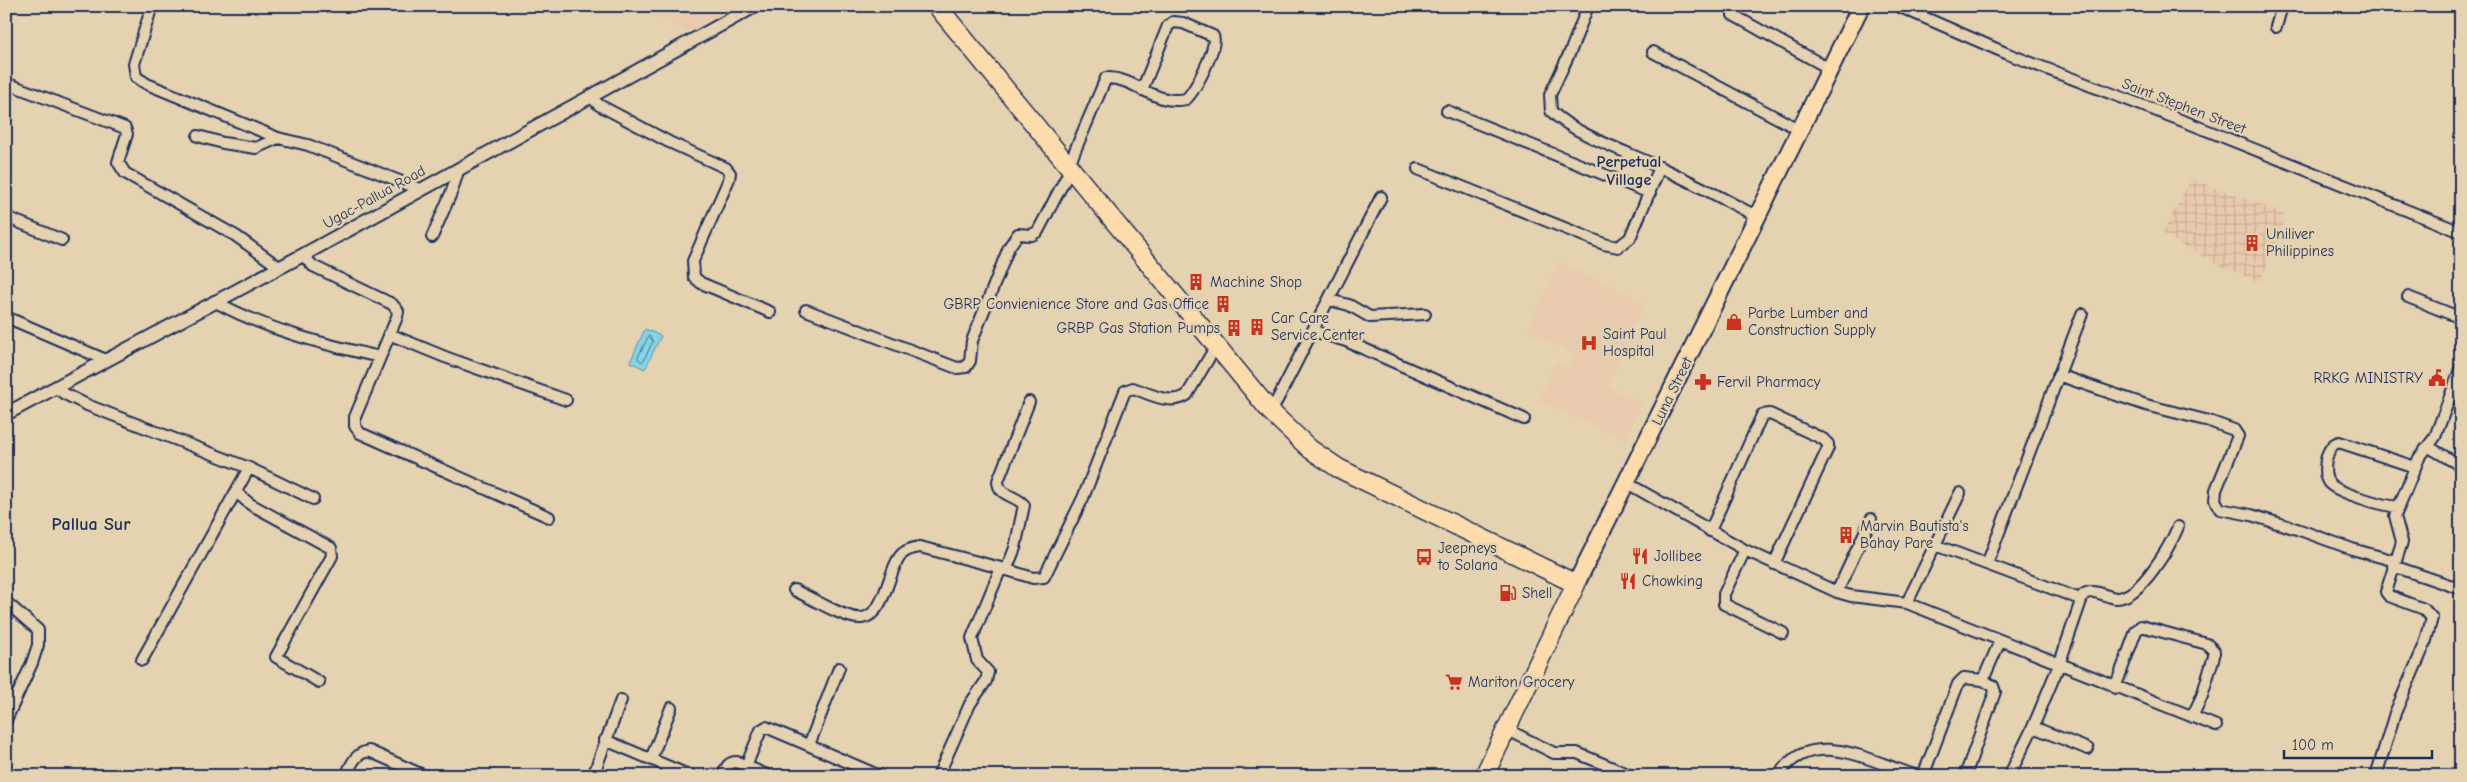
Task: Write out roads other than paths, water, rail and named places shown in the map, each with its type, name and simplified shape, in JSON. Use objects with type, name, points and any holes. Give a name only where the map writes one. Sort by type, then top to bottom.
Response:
[{"type":"highway","points":[[937,6],[1271,412],[1310,449],[1338,468],[1576,584]]},
{"type":"highway","name":"Luna Street","points":[[1484,776],[1576,584]]},
{"type":"main road","name":"Luna Street","points":[[1576,584],[1758,217],[1860,6]]},
{"type":"street","points":[[152,6],[134,64],[136,77],[147,84],[278,138],[308,145],[422,190]]},
{"type":"street","name":"Ugac-Pallua Road","points":[[6,414],[303,255],[755,6]]},
{"type":"street","points":[[1588,6],[1572,50],[1550,95],[1551,111],[1558,118],[1595,138],[1660,167],[1758,217]]},
{"type":"street","name":"Saint Stephen Street","points":[[1898,6],[2008,54],[2191,124],[2461,232]]},
{"type":"street","points":[[2276,27],[2282,6]]},
{"type":"street","points":[[1733,15],[1830,69]]},
{"type":"street","points":[[806,310],[957,368],[966,367],[970,361],[972,341],[1009,247],[1018,234],[1032,235],[1038,231],[1070,168],[1103,81],[1106,78],[1112,78],[1142,90],[1173,102],[1186,99],[1196,86],[1215,44],[1213,36],[1183,23],[1173,22],[1168,26],[1142,90]]},
{"type":"street","points":[[1653,52],[1800,130]]},
{"type":"street","points":[[6,83],[126,128],[127,134],[118,162],[125,173],[236,236],[279,267]]},
{"type":"street","points":[[591,97],[600,105],[669,142],[726,168],[730,173],[729,179],[693,261],[694,277],[701,283],[770,312]]},
{"type":"street","points":[[1447,111],[1650,193]]},
{"type":"street","points":[[198,136],[224,143],[256,148],[278,138]]},
{"type":"street","points":[[1418,169],[1582,236],[1618,247],[1630,238],[1660,167]]},
{"type":"street","points":[[432,237],[452,191],[459,168]]},
{"type":"street","points":[[1271,412],[1381,197]]},
{"type":"street","points":[[6,217],[62,240]]},
{"type":"street","points":[[303,255],[313,266],[396,307],[397,317],[355,417],[356,426],[360,433],[549,517]]},
{"type":"street","points":[[2408,297],[2461,318]]},
{"type":"street","points":[[1329,300],[1348,305],[1370,317],[1425,314]]},
{"type":"street","points":[[214,301],[247,318],[305,340],[380,357]]},
{"type":"street","points":[[1987,564],[2082,314]]},
{"type":"street","points":[[6,317],[106,360]]},
{"type":"street","points":[[1313,331],[1346,341],[1524,419]]},
{"type":"street","points":[[389,334],[438,354],[566,400]]},
{"type":"street","points":[[794,590],[849,616],[862,618],[876,611],[902,554],[910,549],[920,547],[1004,568],[1039,579],[1046,574],[1083,498],[1126,391],[1133,388],[1168,400],[1181,399],[1187,395],[1216,346]]},
{"type":"street","points":[[2376,776],[2395,713],[2425,644],[2432,618],[2424,609],[2387,594],[2385,589],[2402,542],[2395,523],[2399,507],[2419,458],[2435,437],[2457,389],[2461,367]]},
{"type":"street","points":[[2058,374],[2146,405],[2209,420],[2234,430],[2238,436],[2216,490],[2215,500],[2220,509],[2251,515],[2297,528],[2461,588]]},
{"type":"street","points":[[56,388],[87,405],[249,468],[313,500]]},
{"type":"street","points":[[938,776],[970,704],[986,681],[988,672],[977,660],[972,638],[1015,548],[1024,505],[1001,491],[998,487],[998,481],[1030,402]]},
{"type":"street","points":[[1710,531],[1762,415],[1770,414],[1823,439],[1828,444],[1828,448],[1774,564]]},
{"type":"street","points":[[2399,507],[2378,504],[2332,485],[2326,478],[2327,454],[2335,443],[2348,443],[2415,467]]},
{"type":"street","points":[[2429,447],[2461,466]]},
{"type":"street","points":[[142,660],[237,493],[249,468]]},
{"type":"street","points":[[1627,483],[1745,550],[1837,592],[1858,597],[1907,602],[2115,688],[2216,726]]},
{"type":"street","points":[[237,493],[263,512],[331,548],[332,556],[276,658],[319,682]]},
{"type":"street","points":[[1907,602],[1960,493]]},
{"type":"street","points":[[1837,592],[1871,519]]},
{"type":"street","points":[[2009,776],[2033,727],[2059,665],[2075,621],[2080,599],[2089,592],[2118,598],[2142,583],[2163,558],[2178,527]]},
{"type":"street","points":[[1935,545],[2080,599]]},
{"type":"street","points":[[1745,550],[1724,594],[1724,604],[1783,632]]},
{"type":"street","points":[[6,602],[38,630],[38,645],[6,720]]},
{"type":"street","points":[[2115,688],[2136,631],[2141,626],[2207,644],[2212,647],[2214,656],[2202,696],[2192,717]]},
{"type":"street","points":[[1983,680],[2000,641]]},
{"type":"street","points":[[809,744],[839,668]]},
{"type":"street","points":[[1923,776],[1958,684],[1964,678],[1983,680],[1992,686],[1995,692],[1965,776]]},
{"type":"street","points":[[593,776],[621,700]]},
{"type":"street","points":[[651,759],[671,708]]},
{"type":"street","points":[[746,766],[761,730],[766,727],[880,776]]},
{"type":"street","points":[[2033,727],[2088,749]]},
{"type":"street","points":[[1506,729],[1554,753],[1577,752],[1632,776]]},
{"type":"street","points":[[605,740],[651,759],[667,771],[692,776]]},
{"type":"street","points":[[1778,776],[1792,758],[1804,753],[1834,750],[1850,752],[1917,776]]},
{"type":"street","points":[[346,776],[357,756],[362,752],[369,751],[425,776]]},
{"type":"street","points":[[722,776],[727,764],[731,762],[746,766],[765,775]]},
{"type":"water","points":[[645,329],[661,336],[645,369],[630,362]]},
{"type":"place","name":"Uniliver Philippines","points":[[2252,243]]},
{"type":"place","name":"Machine Shop","points":[[1196,282]]},
{"type":"place","name":"GBRP Convienience Store and Gas Office","points":[[1223,304]]},
{"type":"place","name":"Parbe Lumber and Construction Supply","points":[[1734,322]]},
{"type":"place","name":"Car Care Service Center","points":[[1257,327]]},
{"type":"place","name":"GRBP Gas Station Pumps","points":[[1234,328]]},
{"type":"place","name":"Saint Paul Hospital","points":[[1589,343]]},
{"type":"place","name":"RRKG MINISTRY","points":[[2437,378]]},
{"type":"place","name":"Fervil Pharmacy","points":[[1703,382]]},
{"type":"place","name":"Marvin Bautista's Bahay Pare","points":[[1846,535]]},
{"type":"place","name":"Jollibee","points":[[1640,556]]},
{"type":"place","name":"Jeepneys to Solana","points":[[1424,557]]},
{"type":"place","name":"Chowking","points":[[1628,581]]},
{"type":"place","name":"Shell","points":[[1508,593]]},
{"type":"place","name":"Mariton Grocery","points":[[1454,682]]},
{"type":"district","name":"Perpetual Village","points":[[1629,171]]},
{"type":"district","name":"Pallua Sur","points":[[91,524]]}]
